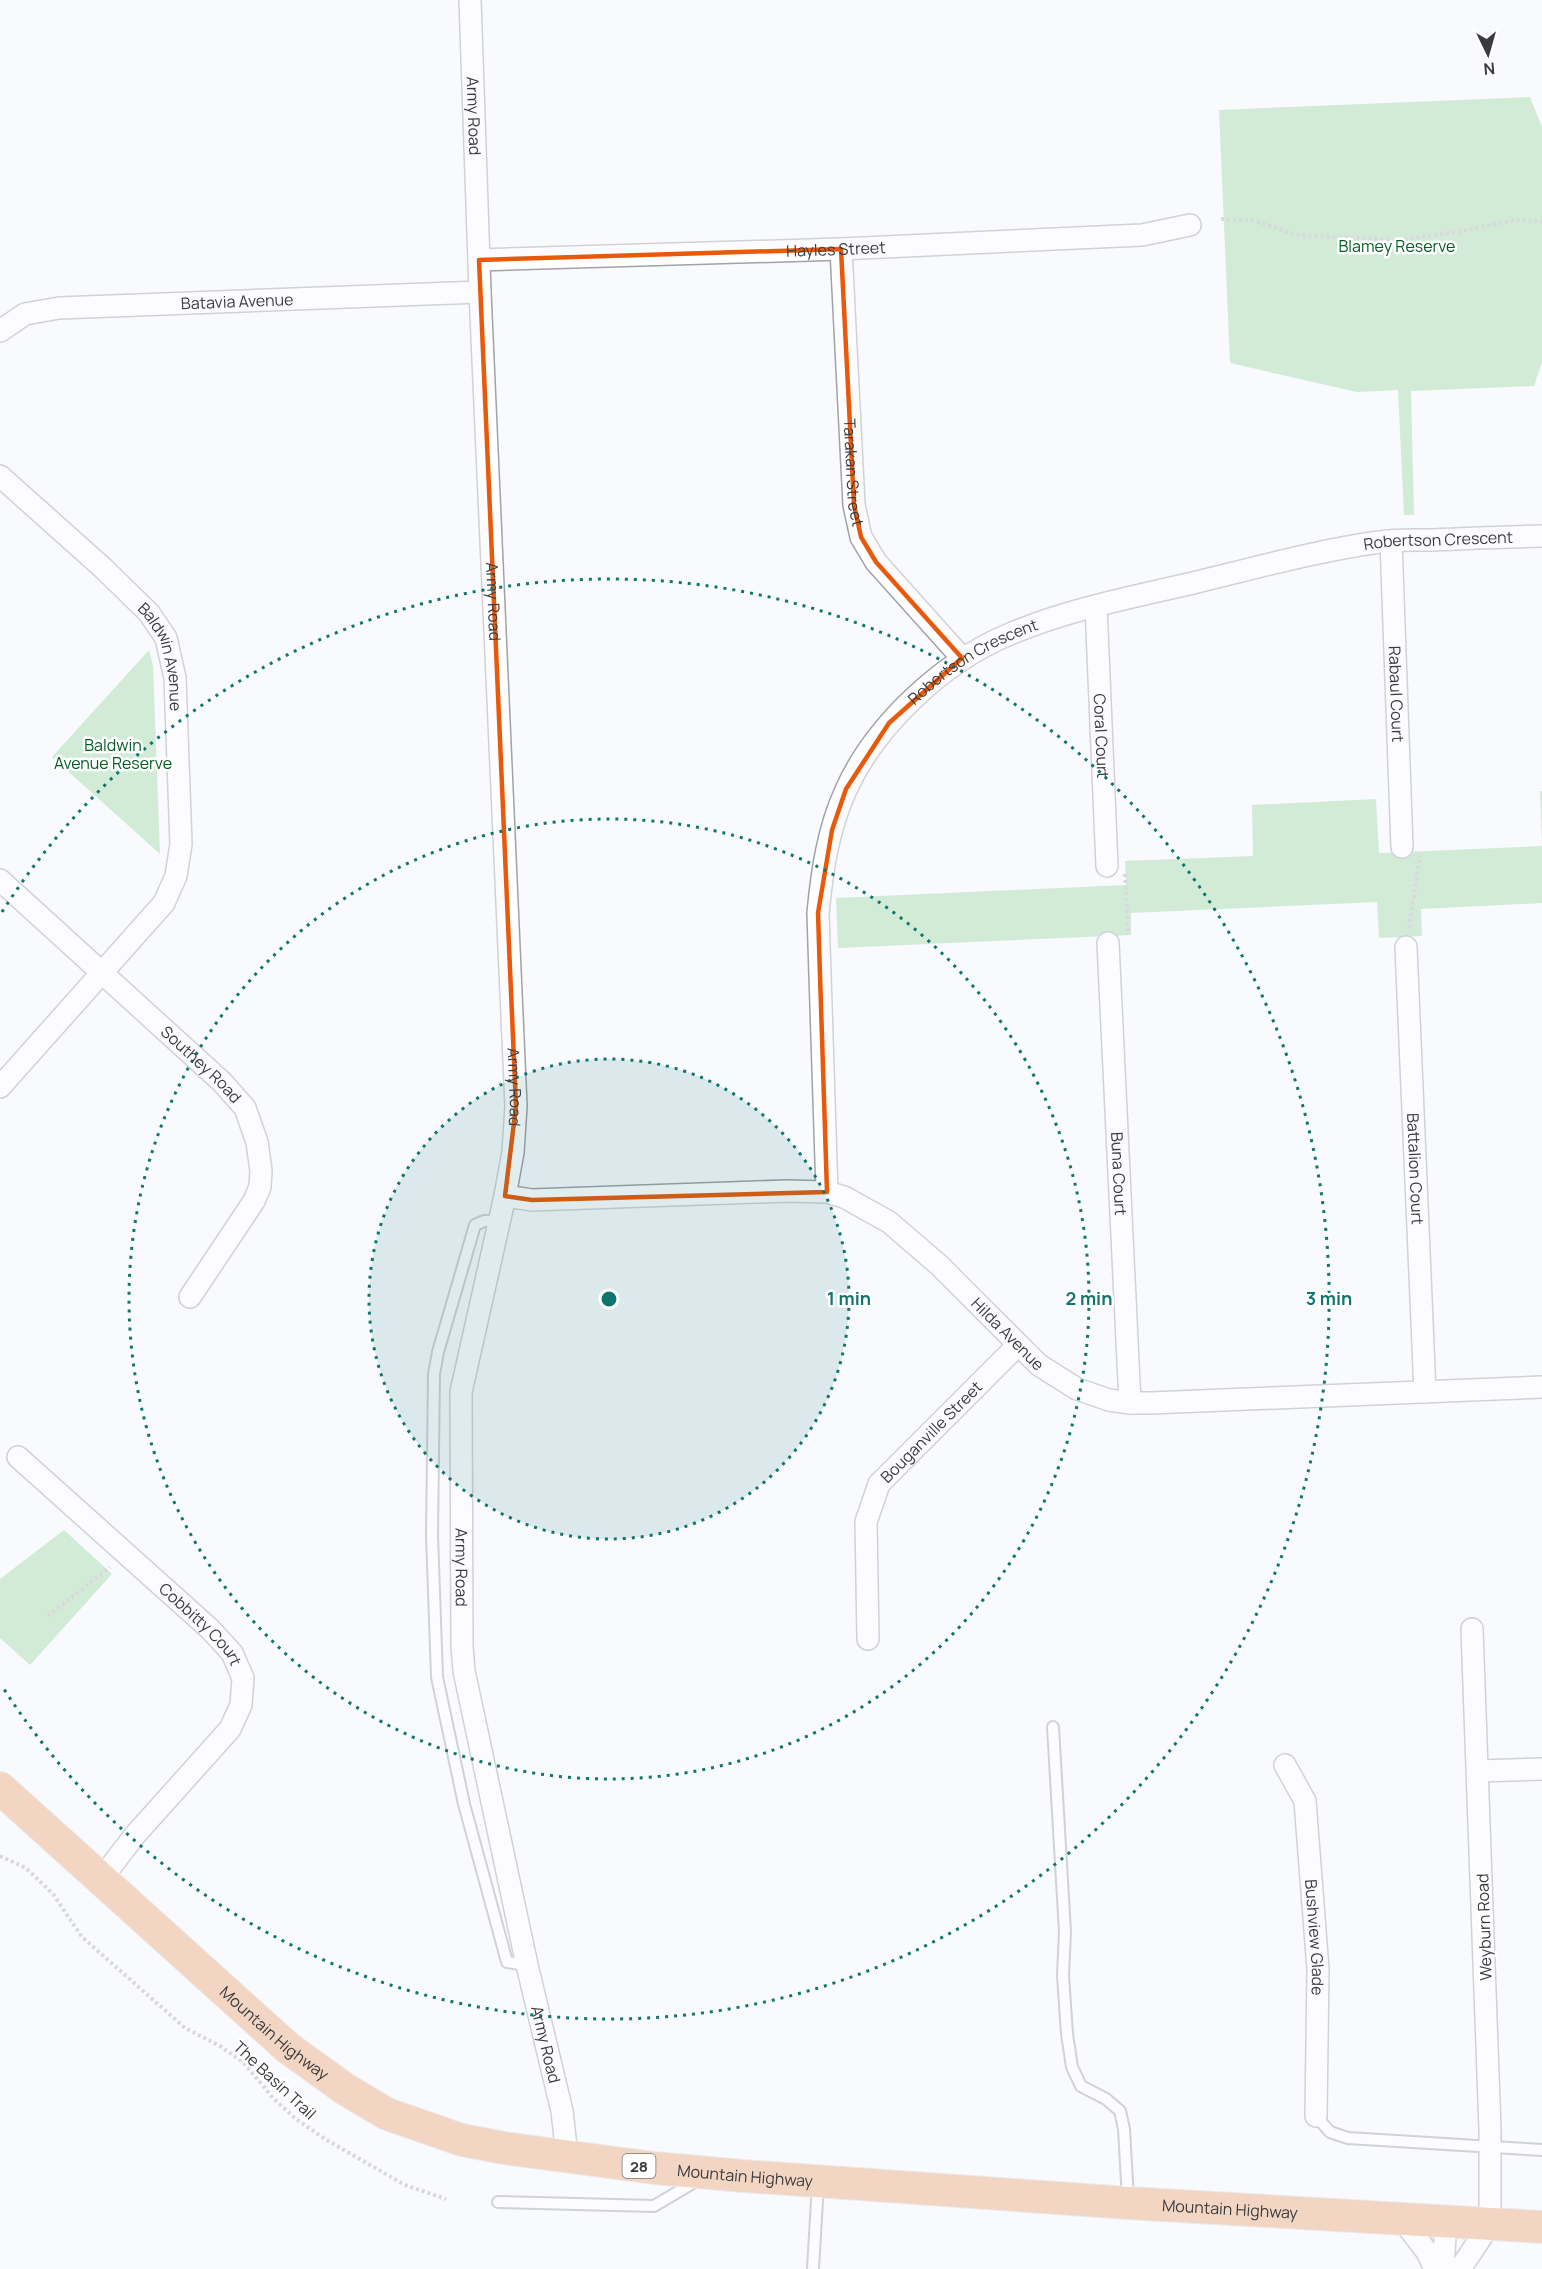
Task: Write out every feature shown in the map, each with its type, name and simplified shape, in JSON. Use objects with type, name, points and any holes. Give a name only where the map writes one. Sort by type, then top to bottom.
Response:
[{"type":"main road","name":"Mountain Highway","points":[[0,1788],[288,2048],[345,2089],[387,2114],[462,2140],[504,2148],[708,2174],[1128,2203],[1542,2227]]},
{"type":"street","name":"Army Road","points":[[469,0],[516,1106],[513,1152],[505,1196],[461,1392],[462,1646],[464,1671],[527,1965],[562,2111],[567,2156]]},
{"type":"street","name":"Hayles Street","points":[[479,260],[841,249],[1142,236],[1190,225]]},
{"type":"street","name":"Tarakan Street","points":[[841,249],[854,505],[861,537],[876,562],[962,658]]},
{"type":"street","name":"Batavia Avenue","points":[[0,331],[25,314],[59,308],[480,292]]},
{"type":"street","name":"Baldwin Avenue","points":[[0,476],[103,568],[149,613],[166,639],[175,678],[181,844],[176,876],[164,903],[0,1087]]},
{"type":"street","name":"Robertson Crescent","points":[[827,1192],[818,914],[823,869],[832,830],[846,789],[889,723],[940,675],[962,658],[1008,634],[1065,614],[1302,557],[1391,541],[1542,536]]},
{"type":"street","name":"Rabaul Court","points":[[1391,541],[1412,849]]},
{"type":"street","name":"Coral Court","points":[[1096,606],[1116,869]]},
{"type":"street","name":"Southey Road","points":[[0,880],[222,1082],[245,1108],[257,1142],[261,1171],[260,1187],[255,1201],[190,1297]]},
{"type":"street","name":"Buna Court","points":[[1118,940],[1130,1403]]},
{"type":"street","name":"Battalion Court","points":[[1406,947],[1425,1392]]},
{"type":"street","name":"Hilda Avenue","points":[[505,1196],[532,1200],[788,1191],[827,1192],[844,1197],[890,1222],[939,1265],[1039,1365],[1077,1389],[1093,1396],[1130,1403],[1542,1387]]},
{"type":"street","name":"Bouganville Street","points":[[868,1639],[866,1522],[879,1485],[1018,1345]]},
{"type":"street","name":"Cobbitty Court","points":[[18,1457],[210,1629],[232,1653],[243,1678],[241,1705],[230,1729],[135,1835],[102,1878]]},
{"type":"street","name":"Weyburn Road","points":[[1472,1629],[1479,1771],[1490,2146],[1490,2224]]},
{"type":"street","name":"Bushview Glade","points":[[1285,1765],[1305,1801],[1318,1969],[1316,2116]]},
{"type":"street","points":[[1479,1771],[1542,1769]]},
{"type":"street","points":[[1402,2219],[1427,2252],[1434,2269]]},
{"type":"street","points":[[1443,2269],[1446,2221]]},
{"type":"street","points":[[1460,2269],[1490,2224]]},
{"type":"lane","points":[[500,1221],[484,1221],[475,1225],[438,1352],[434,1374],[432,1535],[437,1677],[464,1804],[507,1962],[527,1965]]},
{"type":"lane","points":[[1053,1727],[1065,1932],[1063,1975],[1072,2067],[1081,2086],[1106,2099],[1120,2111],[1124,2129],[1128,2203]]},
{"type":"lane","points":[[1316,2116],[1330,2132],[1348,2138],[1542,2151]]},
{"type":"lane","points":[[498,2202],[654,2206],[708,2174]]},
{"type":"lane","points":[[813,2269],[818,2182]]},
{"type":"path","points":[[1221,219],[1252,220],[1298,234],[1398,240],[1457,232],[1516,220],[1542,220]]},
{"type":"path","points":[[1406,947],[1412,849]]},
{"type":"path","points":[[1116,869],[1118,940]]},
{"type":"path","points":[[48,1616],[110,1567]]},
{"type":"path","name":"The Basin Trail","points":[[0,1856],[26,1868],[53,1894],[82,1937],[185,2028],[220,2046],[244,2064],[273,2098],[296,2119],[325,2139],[405,2185],[447,2199]]},
{"type":"highlighted area","points":[[841,249],[854,505],[861,537],[876,562],[962,658],[889,723],[846,789],[832,830],[818,913],[827,1192],[532,1200],[505,1196],[516,1106],[479,260]]},
{"type":"green space","name":"Blamey Reserve","points":[[1530,97],[1542,127],[1542,362],[1534,386],[1411,391],[1414,515],[1404,515],[1398,390],[1357,392],[1230,363],[1219,110]]},
{"type":"green space","name":"Baldwin Avenue Reserve","points":[[149,650],[153,666],[160,854],[52,757]]},
{"type":"green space","points":[[1540,791],[1542,791],[1542,846]]},
{"type":"green space","points":[[1376,799],[1379,853],[1542,846],[1542,903],[1421,909],[1422,936],[1379,938],[1377,902],[1131,913],[1131,935],[838,948],[836,898],[1126,885],[1125,861],[1253,856],[1252,805]]},
{"type":"green space","points":[[64,1530],[112,1574],[30,1665],[0,1638],[0,1579]]}]
